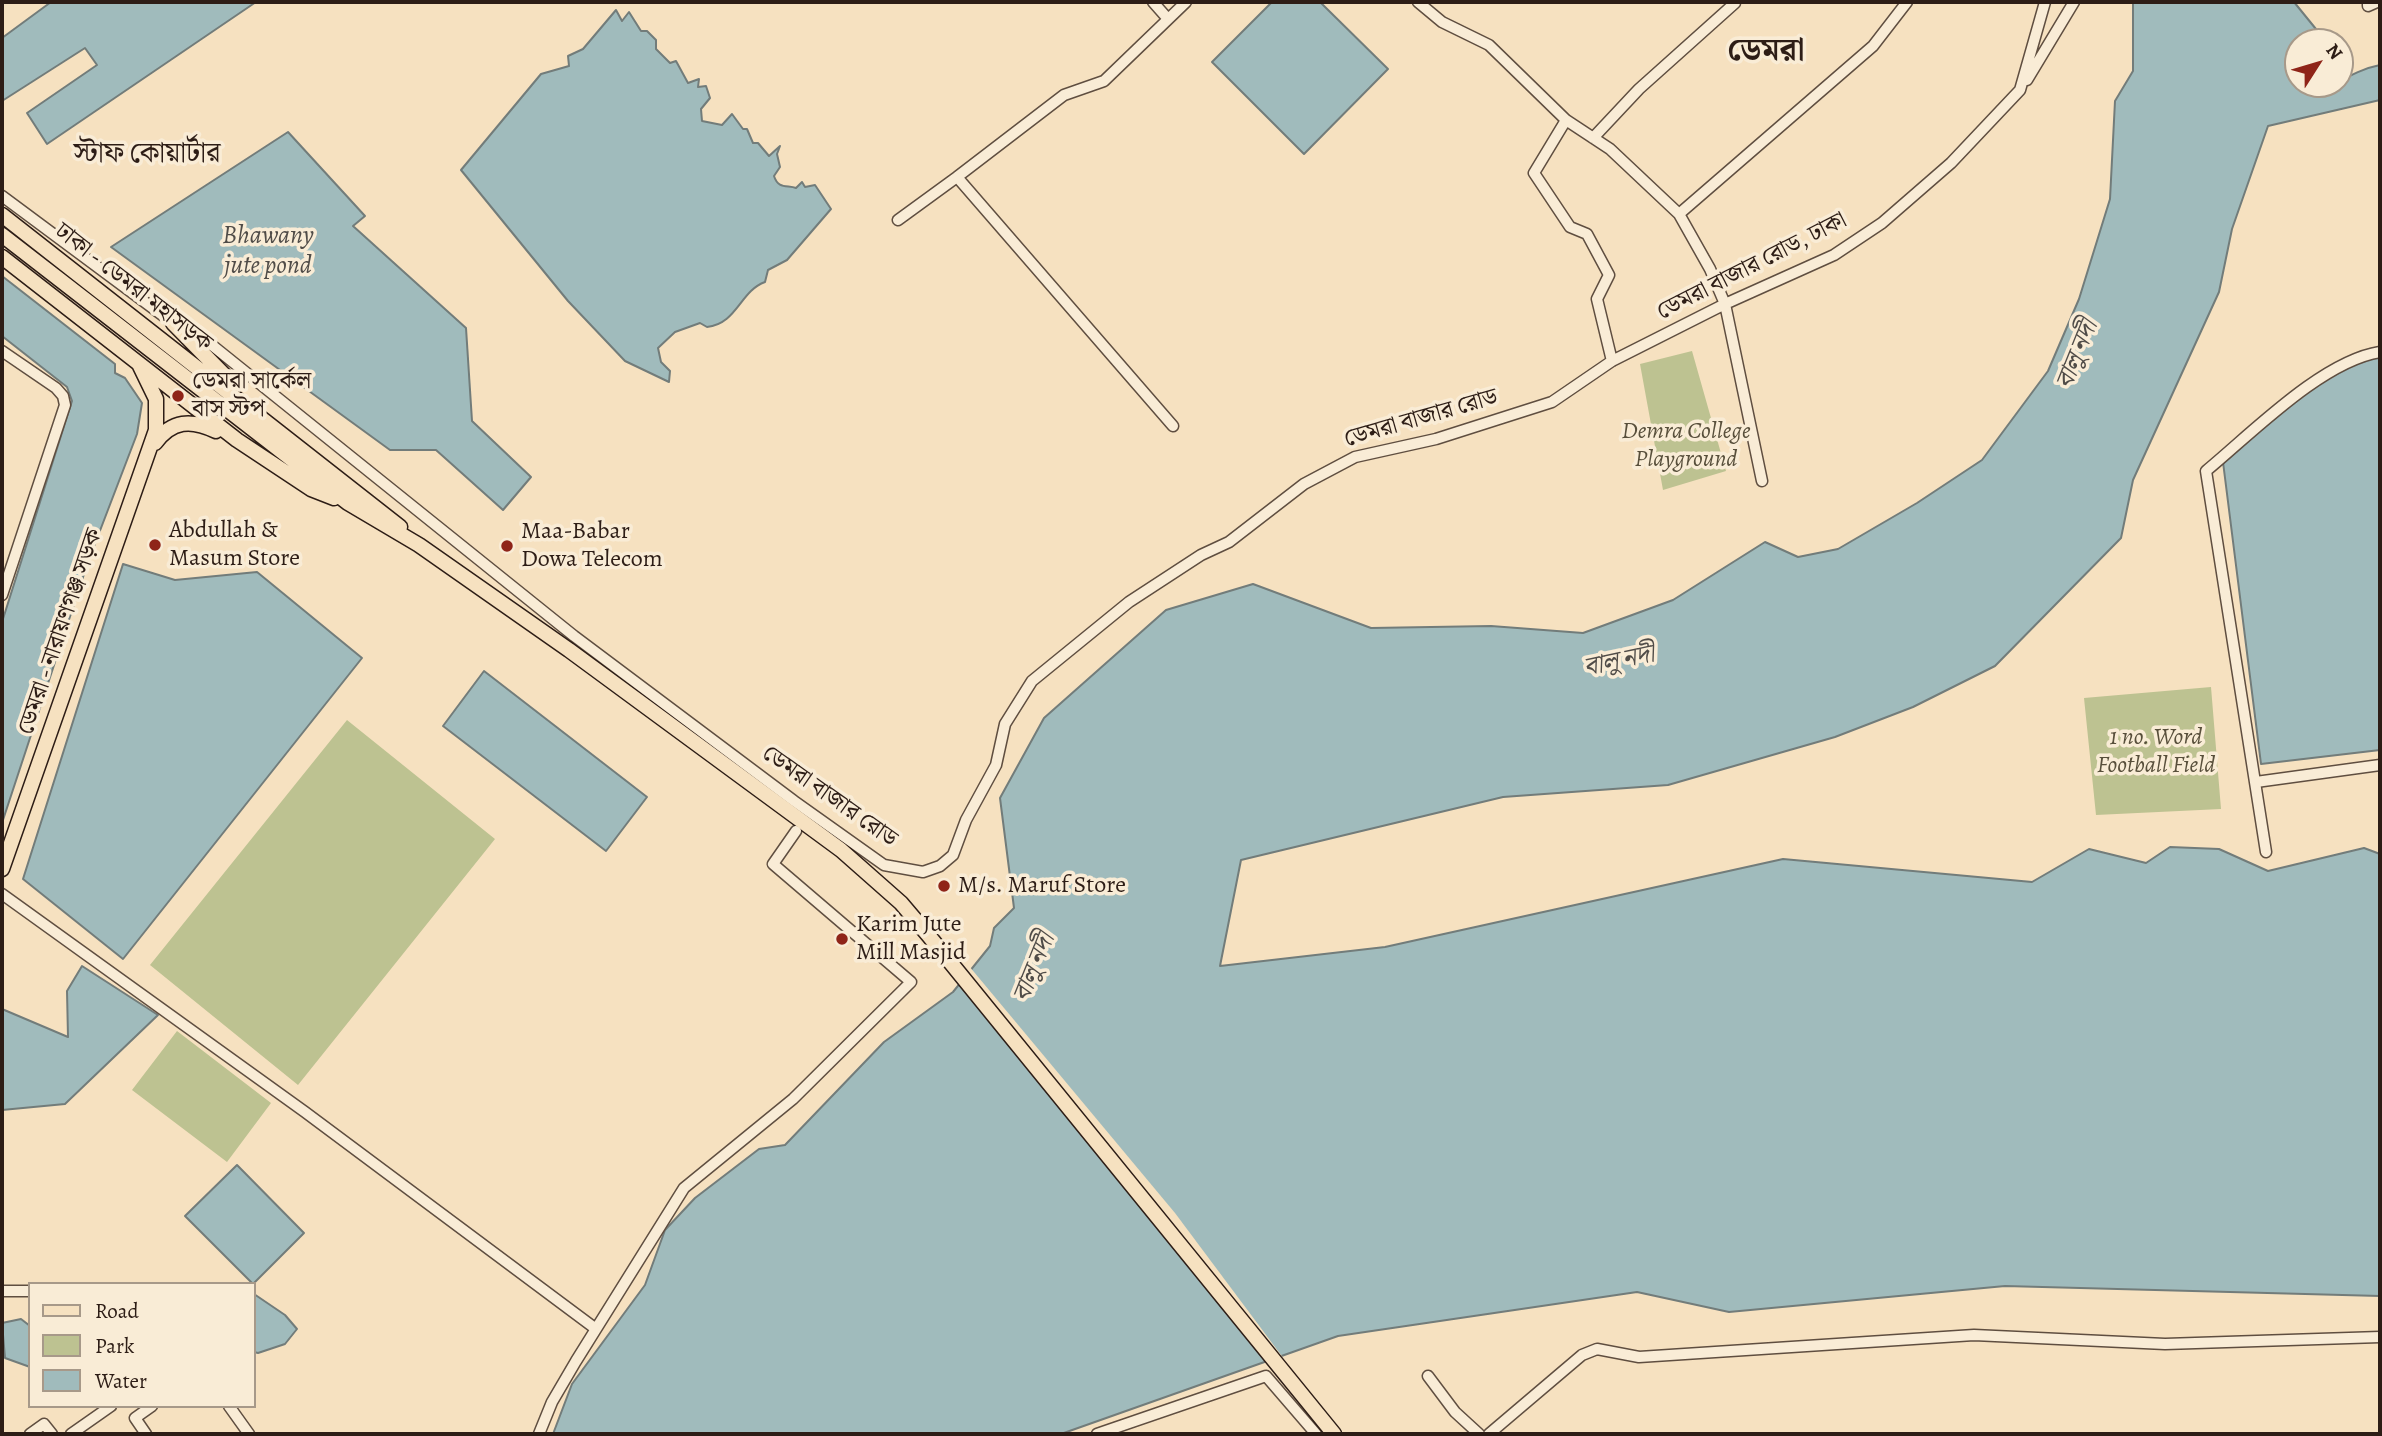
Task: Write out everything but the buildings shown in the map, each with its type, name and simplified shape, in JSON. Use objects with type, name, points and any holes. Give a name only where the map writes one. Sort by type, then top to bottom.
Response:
[{"type":"main road","name":"ঢাকা - ডেমরা মহাসড়ক","points":[[2,215],[393,519],[419,545]]},
{"type":"main road","name":"ঢাকা - ডেমরা মহাসড়ক","points":[[2,235],[348,503],[419,545]]},
{"type":"main road","points":[[2,257],[237,440],[311,489],[348,503]]},
{"type":"main road","points":[[173,323],[270,422]]},
{"type":"main road","name":"ডেমরা - নারায়ণগঞ্জ সড়ক","points":[[2,869],[150,450],[158,410],[152,385],[139,364]]},
{"type":"main road","name":"ডেমরা - নারায়ণগঞ্জ সড়ক","points":[[150,450],[162,434],[181,423],[200,424],[237,440]]},
{"type":"main road","points":[[419,545],[693,739],[841,850],[901,903],[1334,1434]]},
{"type":"street","points":[[1153,2],[1168,19]]},
{"type":"street","points":[[898,220],[1064,95],[1104,80],[1186,2]]},
{"type":"street","points":[[1418,2],[1442,22],[1489,45],[1566,120],[1610,149],[1679,214],[1725,304],[1762,481]]},
{"type":"street","points":[[1679,214],[1872,46],[1907,2]]},
{"type":"street","name":"ডেমরা বাজার রোড, ঢাকা","points":[[1612,361],[1725,304],[1834,255],[1882,223],[1951,163],[2020,90],[2045,2]]},
{"type":"street","points":[[2020,90],[2074,2]]},
{"type":"street","points":[[2368,2],[2368,6],[2377,2]]},
{"type":"street","points":[[1593,138],[1639,89],[1735,3]]},
{"type":"street","points":[[1566,120],[1534,173],[1570,227],[1587,234],[1609,275],[1597,299],[1612,361]]},
{"type":"street","points":[[957,177],[1173,426]]},
{"type":"street","name":"ডেমরা বাজার রোড","points":[[2,196],[173,323],[198,334],[575,636],[794,801],[884,865],[923,872],[940,866],[953,855],[966,820],[996,765],[1005,724],[1032,681],[1129,602],[1201,555],[1229,542],[1304,484],[1355,457],[1436,439],[1552,402],[1612,361]]},
{"type":"street","points":[[2,351],[56,388],[63,396],[65,405],[2,595]]},
{"type":"street","points":[[2266,852],[2206,471],[2306,387],[2366,354],[2380,352]]},
{"type":"street","points":[[2256,782],[2380,765]]},
{"type":"street","points":[[539,1434],[552,1402],[684,1188],[793,1099],[911,982],[773,864],[796,831]]},
{"type":"street","points":[[2,894],[294,1104],[596,1329]]},
{"type":"street","points":[[2,1291],[28,1292]]},
{"type":"street","points":[[1489,1434],[1582,1355],[1597,1349],[1639,1357],[1974,1335],[2165,1344],[2380,1337]]},
{"type":"street","points":[[1097,1434],[1266,1376],[1317,1434]]},
{"type":"street","points":[[1428,1376],[1455,1412],[1479,1434]]},
{"type":"street","points":[[71,1434],[108,1408]]},
{"type":"street","points":[[146,1434],[135,1418],[149,1408]]},
{"type":"street","points":[[230,1408],[248,1434]]},
{"type":"street","points":[[30,1434],[44,1424],[52,1434]]},
{"type":"green space","name":"Demra College Playground","points":[[1692,351],[1726,471],[1663,490],[1640,364]]},
{"type":"green space","name":"1 no. Word Football Field","points":[[2211,687],[2221,809],[2096,815],[2084,698]]},
{"type":"green space","points":[[347,720],[495,839],[298,1085],[150,965]]},
{"type":"green space","points":[[177,1031],[271,1103],[227,1162],[132,1090]]},
{"type":"water","points":[[51,2],[256,2],[47,144],[27,113],[97,65],[85,48],[2,101],[2,38]]},
{"type":"water","points":[[1272,2],[1320,2],[1388,69],[1304,154],[1212,62]]},
{"type":"water","name":"বালু নদী","points":[[2133,2],[2294,2],[2315,28],[2284,28],[2284,98],[2354,98],[2354,74],[2380,65],[2380,100],[2268,126],[2232,229],[2219,292],[2133,480],[2121,538],[1995,666],[1913,707],[1835,737],[1668,785],[1503,797],[1241,860],[1220,966],[1385,947],[1783,859],[2032,882],[2089,849],[2146,863],[2170,847],[2219,849],[2268,871],[2364,848],[2380,854],[2380,1296],[2005,1286],[1729,1312],[1637,1292],[1338,1336],[1061,1434],[553,1434],[572,1384],[645,1285],[665,1230],[695,1198],[759,1149],[785,1145],[884,1042],[953,992],[990,946],[994,928],[1014,908],[1000,798],[1044,718],[1166,610],[1253,584],[1371,628],[1491,626],[1583,633],[1673,600],[1765,542],[1798,557],[1838,549],[1917,503],[1982,460],[2048,371],[2079,299],[2110,199],[2115,101],[2133,71]]},
{"type":"water","points":[[616,10],[622,21],[629,12],[641,31],[647,31],[656,40],[656,49],[670,63],[676,61],[688,83],[699,79],[698,87],[706,86],[710,98],[701,109],[702,121],[722,125],[732,114],[743,129],[747,129],[753,143],[758,143],[769,156],[780,146],[777,154],[780,167],[774,176],[778,183],[796,188],[802,182],[805,187],[815,185],[831,209],[787,260],[768,270],[765,282],[750,292],[725,320],[717,325],[707,327],[700,323],[675,332],[658,348],[661,362],[670,371],[669,382],[625,361],[568,301],[461,170],[541,74],[569,66],[568,56],[583,49]]},
{"type":"water","name":"Bhawany jute pond","points":[[288,132],[365,216],[353,226],[466,328],[472,421],[531,477],[503,510],[436,450],[390,450],[111,247]]},
{"type":"water","points":[[2,276],[115,364],[115,373],[125,378],[142,403],[137,434],[88,562],[2,823],[2,622],[72,401],[67,387],[2,336]]},
{"type":"water","points":[[2380,355],[2380,750],[2261,764],[2223,462],[2301,393],[2337,371]]},
{"type":"water","points":[[123,564],[175,580],[257,572],[362,658],[123,959],[23,879]]},
{"type":"water","points":[[484,671],[647,797],[606,851],[443,726]]},
{"type":"water","points":[[82,966],[158,1015],[65,1104],[2,1110],[2,1009],[68,1037],[67,991]]},
{"type":"water","points":[[237,1165],[304,1233],[255,1282],[251,1282],[185,1216]]},
{"type":"water","points":[[256,1295],[285,1315],[297,1329],[285,1344],[258,1353]]},
{"type":"water","points":[[21,1319],[28,1324],[28,1366],[5,1358],[2,1323]]},
{"type":"pier","points":[[969,966],[1175,1213],[1284,1359],[1269,1364],[959,980]]},
{"type":"place","name":"ডেমরা সার্কেল বাস স্টপ","points":[[178,396]]},
{"type":"place","name":"Abdullah & Masum Store","points":[[155,545]]},
{"type":"place","name":"Maa-Babar Dowa Telecom","points":[[507,546]]},
{"type":"place","name":"M/s. Maruf Store","points":[[944,886]]},
{"type":"place","name":"Karim Jute Mill Masjid","points":[[842,939]]},
{"type":"district","name":"ডেমরা","points":[[1766,52]]},
{"type":"district","name":"স্টাফ কোয়ার্টার","points":[[147,155]]}]
